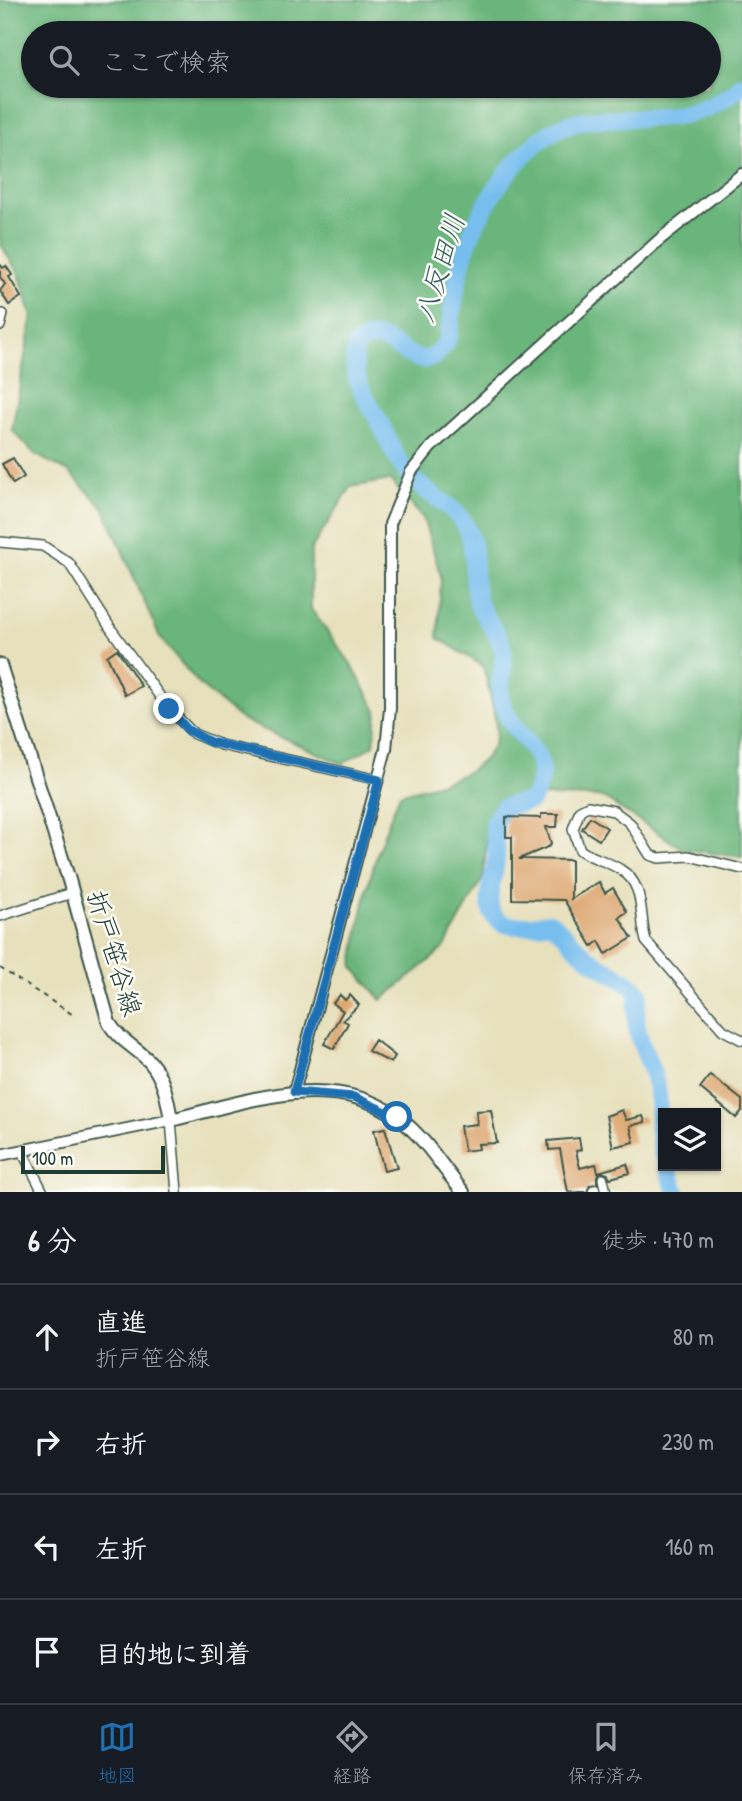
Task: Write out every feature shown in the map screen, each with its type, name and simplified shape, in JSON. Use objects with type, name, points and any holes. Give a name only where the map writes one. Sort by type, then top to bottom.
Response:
[{"type":"main road","name":"折戸笹谷線","points":[[0,665],[72,893],[109,1023],[116,1034],[150,1062],[163,1084],[172,1120]]},
{"type":"main road","points":[[172,1120],[294,1092],[354,1097],[397,1117],[425,1142],[463,1192]]},
{"type":"street","points":[[294,1092],[379,780],[390,708],[390,524],[402,491],[420,460],[432,447],[659,240],[742,174]]},
{"type":"street","points":[[0,326],[3,314]]},
{"type":"street","points":[[0,542],[33,543],[69,563],[111,629],[182,725],[194,734],[221,745],[379,780]]},
{"type":"street","points":[[742,869],[689,856],[659,858],[650,855],[630,823],[603,808],[588,806],[580,810],[573,829],[580,850],[629,875],[640,892],[641,924],[646,941],[723,1030],[742,1041]]},
{"type":"street","points":[[0,916],[72,893]]},
{"type":"street","points":[[0,1155],[172,1120],[177,1192]]},
{"type":"street","points":[[22,1151],[43,1192]]},
{"type":"street","points":[[603,1179],[606,1192]]},
{"type":"path","points":[[0,968],[75,1016]]},
{"type":"green space","points":[[0,0],[742,0],[742,857],[683,849],[602,797],[534,796],[489,817],[483,878],[444,948],[382,1000],[353,967],[370,879],[400,794],[442,782],[471,769],[483,761],[496,735],[494,711],[483,666],[438,638],[441,576],[423,518],[390,480],[351,487],[311,549],[311,609],[351,664],[377,711],[374,745],[342,764],[242,720],[200,685],[160,638],[104,508],[69,472],[36,455],[12,430],[32,317],[20,276],[0,243]]},
{"type":"building","points":[[0,264],[3,268],[6,266],[12,275],[9,277],[21,297],[9,305],[0,291],[5,284],[0,277]]},
{"type":"building","points":[[13,458],[24,477],[13,484],[2,464]]},
{"type":"building","points":[[117,649],[141,686],[125,695],[107,656]]},
{"type":"building","points":[[541,814],[558,814],[557,827],[546,827],[550,846],[519,859],[571,860],[571,899],[599,882],[605,893],[613,888],[627,912],[619,917],[632,938],[606,954],[599,941],[592,946],[564,900],[512,899],[512,837],[506,837],[506,817],[541,818]]},
{"type":"building","points":[[590,817],[607,828],[599,840],[582,829]]},
{"type":"building","points":[[340,995],[345,1000],[350,995],[359,1005],[343,1020],[348,1023],[334,1049],[324,1044],[343,1011],[333,1003]]},
{"type":"building","points":[[375,1040],[395,1056],[391,1063],[368,1051]]},
{"type":"building","points":[[710,1075],[742,1100],[742,1111],[736,1118],[700,1088]]},
{"type":"building","points":[[491,1110],[497,1143],[478,1144],[479,1149],[464,1151],[460,1126],[477,1124],[476,1111]]},
{"type":"building","points":[[622,1110],[626,1120],[643,1116],[645,1122],[630,1126],[634,1142],[613,1147],[606,1116]]},
{"type":"building","points":[[385,1128],[397,1168],[384,1171],[374,1130]]},
{"type":"building","points":[[579,1138],[581,1150],[576,1151],[580,1168],[596,1164],[598,1172],[627,1164],[630,1173],[610,1178],[608,1174],[601,1172],[597,1176],[597,1184],[590,1185],[587,1192],[568,1192],[560,1149],[549,1150],[548,1141]]},
{"type":"waterway","name":"八反田川","points":[[658,1108],[655,1080],[636,1023],[639,993],[585,955],[550,922],[508,925],[494,916],[490,906],[496,855],[494,822],[504,807],[531,801],[539,784],[541,770],[533,749],[508,717],[500,697],[503,650],[499,638],[478,603],[472,544],[465,525],[454,511],[419,485],[399,461],[362,390],[354,358],[356,346],[370,338],[391,343],[419,359],[428,359],[438,353],[448,339],[461,268],[475,226],[485,206],[513,167],[547,135],[566,125],[586,120],[687,114],[724,99],[742,85]]},
{"type":"waterway","name":"八反田川","points":[[669,1171],[676,1192]]},
{"type":"route","points":[[169,709],[188,730],[210,742],[379,780],[294,1092],[354,1097],[397,1117]]}]
